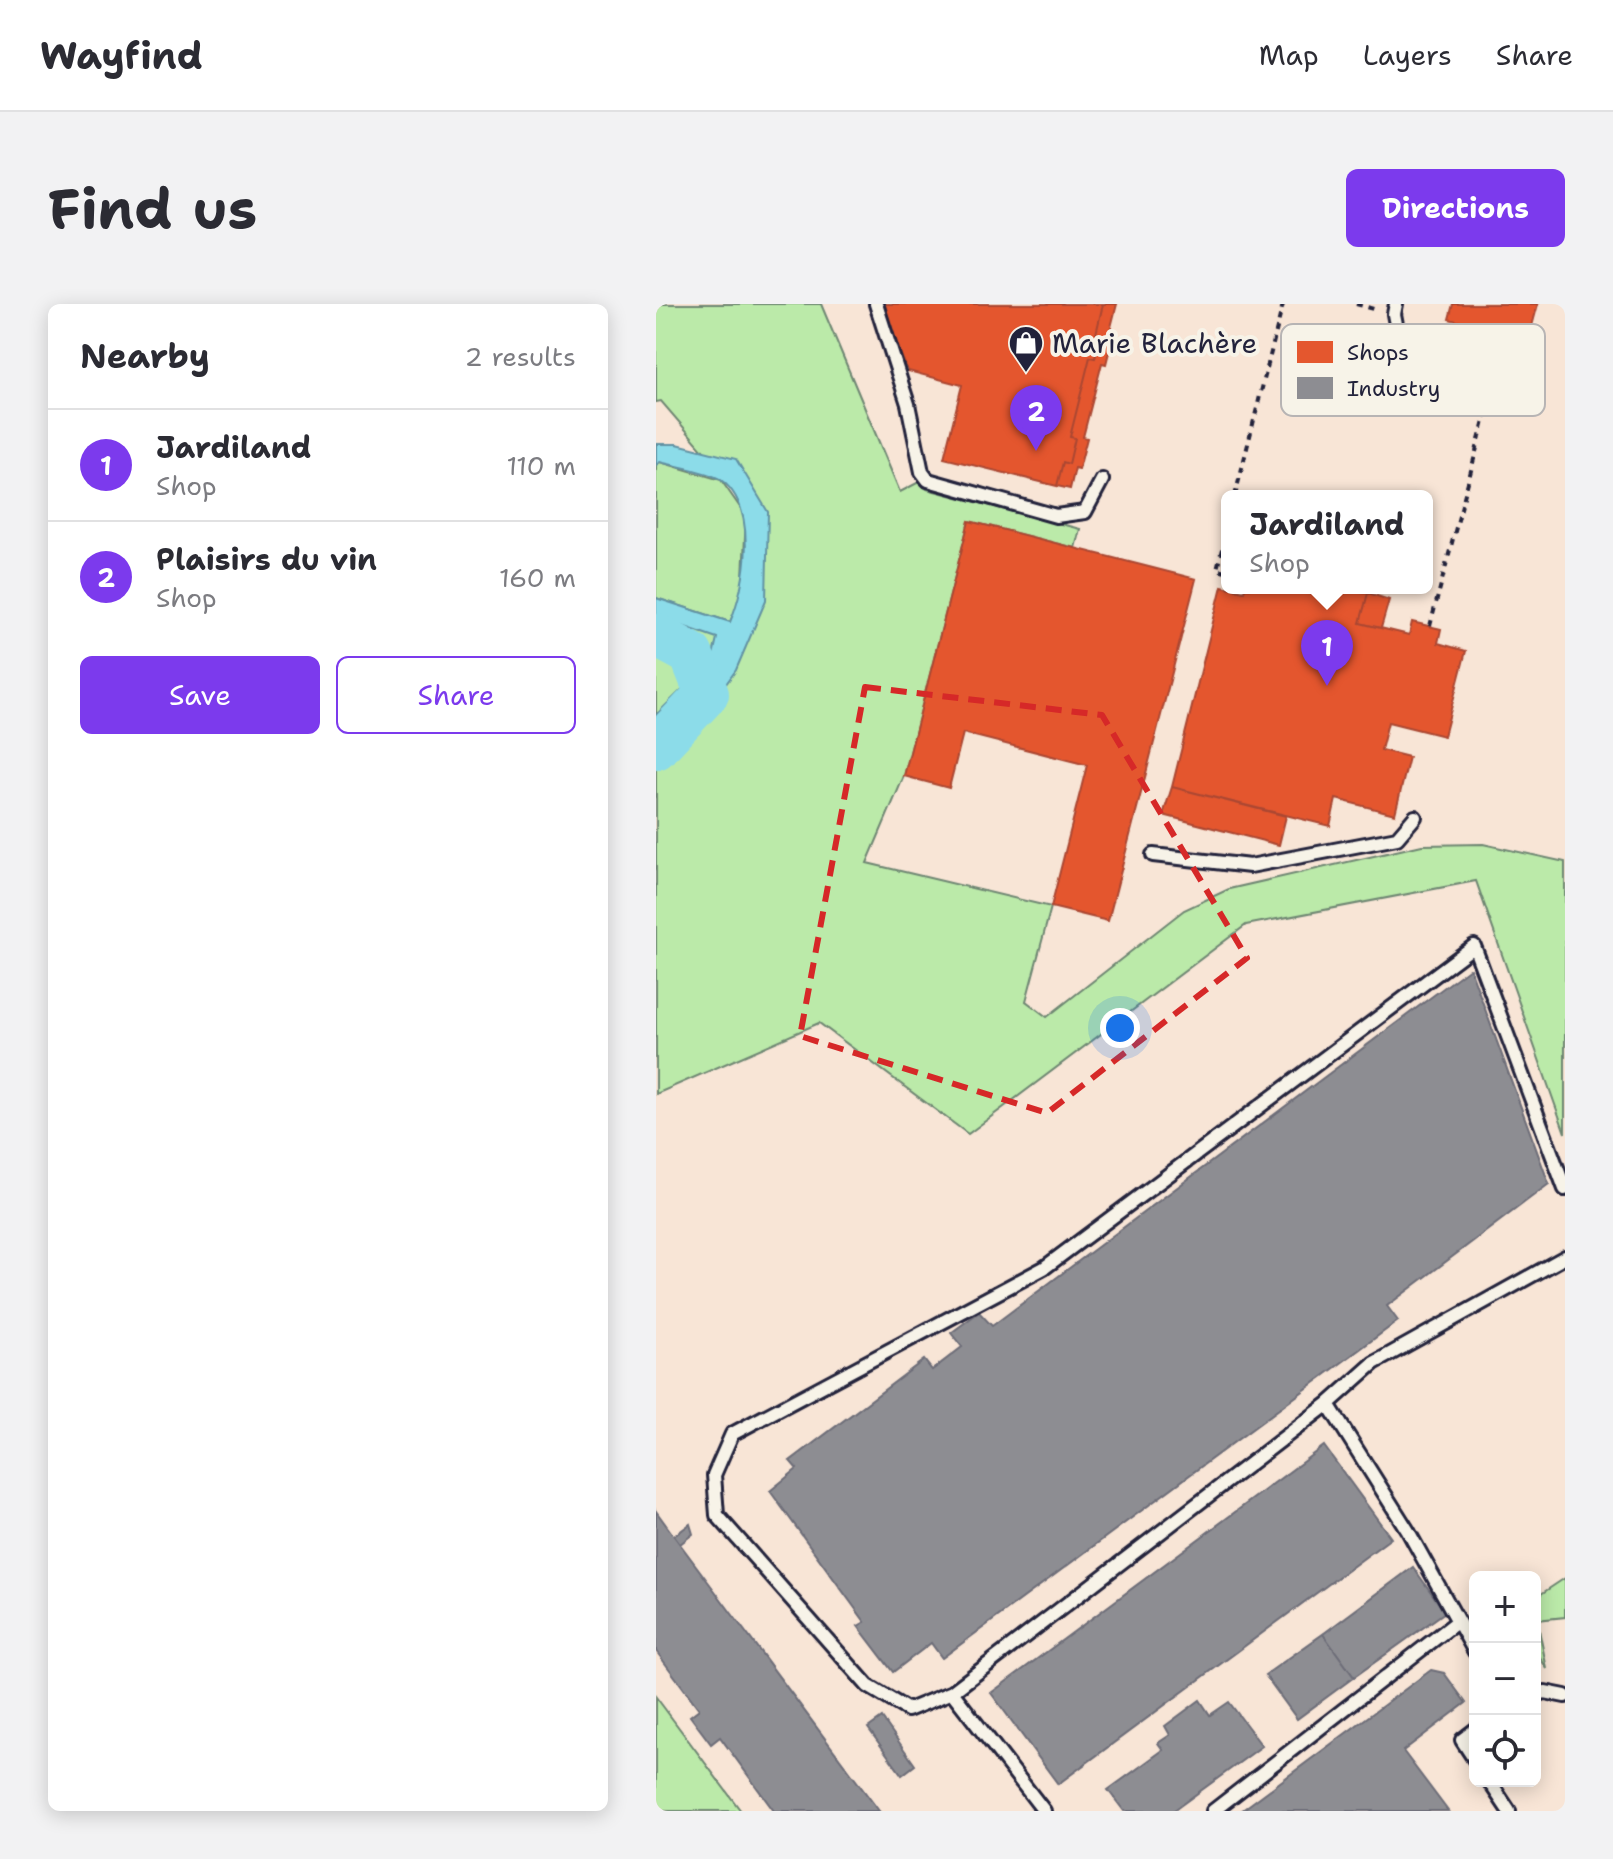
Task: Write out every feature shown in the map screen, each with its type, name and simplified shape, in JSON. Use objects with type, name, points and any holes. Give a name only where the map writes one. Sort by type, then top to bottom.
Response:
[{"type":"lane","points":[[876,304],[908,404],[922,472],[928,480],[1056,516],[1085,512],[1102,480]]},
{"type":"lane","points":[[1396,304],[1396,324]]},
{"type":"lane","points":[[1153,855],[1250,866],[1397,838],[1415,817]]},
{"type":"lane","points":[[1565,1189],[1474,946],[1044,1268],[732,1434],[714,1475],[717,1515],[868,1686],[908,1710],[952,1692],[1328,1404],[1374,1363],[1565,1257]]},
{"type":"lane","points":[[1328,1404],[1408,1531],[1470,1643]]},
{"type":"lane","points":[[1213,1811],[1458,1621]]},
{"type":"lane","points":[[952,1692],[1044,1811]]},
{"type":"lane","points":[[1541,1693],[1565,1696]]},
{"type":"lane","points":[[1469,1735],[1462,1740],[1469,1751]]},
{"type":"lane","points":[[1493,1787],[1509,1811]]},
{"type":"path","points":[[1236,490],[1283,304]]},
{"type":"path","points":[[1430,626],[1485,416]]},
{"type":"path","points":[[1221,553],[1217,569],[1221,570]]},
{"type":"highlighted area","points":[[865,687],[1102,715],[1247,958],[1047,1113],[800,1036]]},
{"type":"green space","points":[[656,304],[821,304],[900,492],[919,482],[927,489],[1080,529],[1075,548],[969,521],[904,776],[867,863],[1051,907],[1026,1001],[1047,1017],[1184,910],[1229,889],[1422,845],[1483,844],[1565,862],[1565,1133],[1476,881],[1246,925],[968,1134],[819,1023],[656,1094],[656,606],[737,633],[742,595],[730,622],[656,598],[656,465],[660,462],[721,480],[746,516],[743,577],[753,508],[661,401],[656,402]]},
{"type":"green space","points":[[1565,1578],[1565,1617],[1541,1620],[1541,1594]]},
{"type":"green space","points":[[1541,1640],[1547,1669],[1541,1659]]},
{"type":"green space","points":[[656,1697],[741,1811],[656,1811]]},
{"type":"water","points":[[656,444],[677,444],[736,459],[768,512],[766,600],[736,670],[700,720],[656,761],[656,715],[712,660],[717,638],[656,617],[656,598],[730,622],[741,588],[746,548],[741,509],[733,493],[721,480],[709,474],[660,462],[656,465]]},
{"type":"building: Shops","points":[[885,304],[1103,304],[1096,334],[1101,335],[1095,358],[1090,357],[1070,437],[1075,438],[1069,464],[1063,462],[1057,486],[944,458],[962,385],[908,371],[893,337]]},
{"type":"building: Shops","points":[[1103,304],[1117,304],[1109,335],[1113,336],[1106,364],[1102,363],[1083,437],[1087,438],[1070,489],[1057,486],[1063,462],[1069,464],[1075,438],[1070,437],[1090,357],[1095,358],[1101,335],[1096,334]]},
{"type":"building: Shops","points":[[1453,304],[1538,304],[1533,324],[1468,324],[1449,319]]},
{"type":"building: Shops","points":[[969,521],[1196,579],[1108,921],[1051,907],[1087,765],[963,733],[949,788],[904,776]]},
{"type":"building: Shops","points":[[1221,590],[1221,594],[1368,594],[1360,623],[1409,635],[1412,622],[1441,629],[1438,643],[1466,651],[1444,736],[1388,722],[1381,750],[1409,757],[1395,814],[1336,799],[1330,826],[1172,787]]},
{"type":"building: Shops","points":[[1368,594],[1389,600],[1381,628],[1360,623]]},
{"type":"building: Shops","points":[[1172,787],[1286,816],[1279,845],[1163,815]]},
{"type":"building: Industry","points":[[1470,968],[1549,1184],[1387,1306],[1398,1321],[942,1658],[931,1643],[893,1672],[858,1626],[865,1622],[770,1491],[797,1469],[790,1461],[924,1360],[932,1370],[962,1347],[951,1333],[979,1312],[992,1326]]},
{"type":"building: Industry","points":[[1324,1446],[1391,1538],[1058,1784],[991,1693]]},
{"type":"building: Industry","points":[[656,1511],[879,1811],[774,1811],[720,1737],[711,1744],[690,1716],[699,1709],[656,1651]]},
{"type":"building: Industry","points":[[690,1524],[693,1534],[680,1544],[674,1536]]},
{"type":"building: Industry","points":[[1413,1567],[1445,1612],[1354,1677],[1323,1634]]},
{"type":"building: Industry","points":[[1323,1634],[1354,1677],[1297,1719],[1265,1675]]},
{"type":"building: Industry","points":[[1431,1670],[1444,1673],[1466,1703],[1403,1751],[1448,1811],[1241,1811]]},
{"type":"building: Industry","points":[[1200,1700],[1210,1715],[1229,1702],[1262,1746],[1173,1811],[1124,1811],[1108,1790],[1163,1750],[1158,1743],[1170,1735],[1165,1726]]},
{"type":"building: Industry","points":[[882,1718],[915,1765],[902,1775],[868,1728]]},
{"type":"waterway","points":[[656,635],[691,654],[707,694],[656,748]]},
{"type":"place","name":"Marie Blachère","points":[[1026,374]]},
{"type":"place","name":"Plaisirs du vin","points":[[1036,451]]},
{"type":"place","name":"Jardiland","points":[[1327,686]]}]
